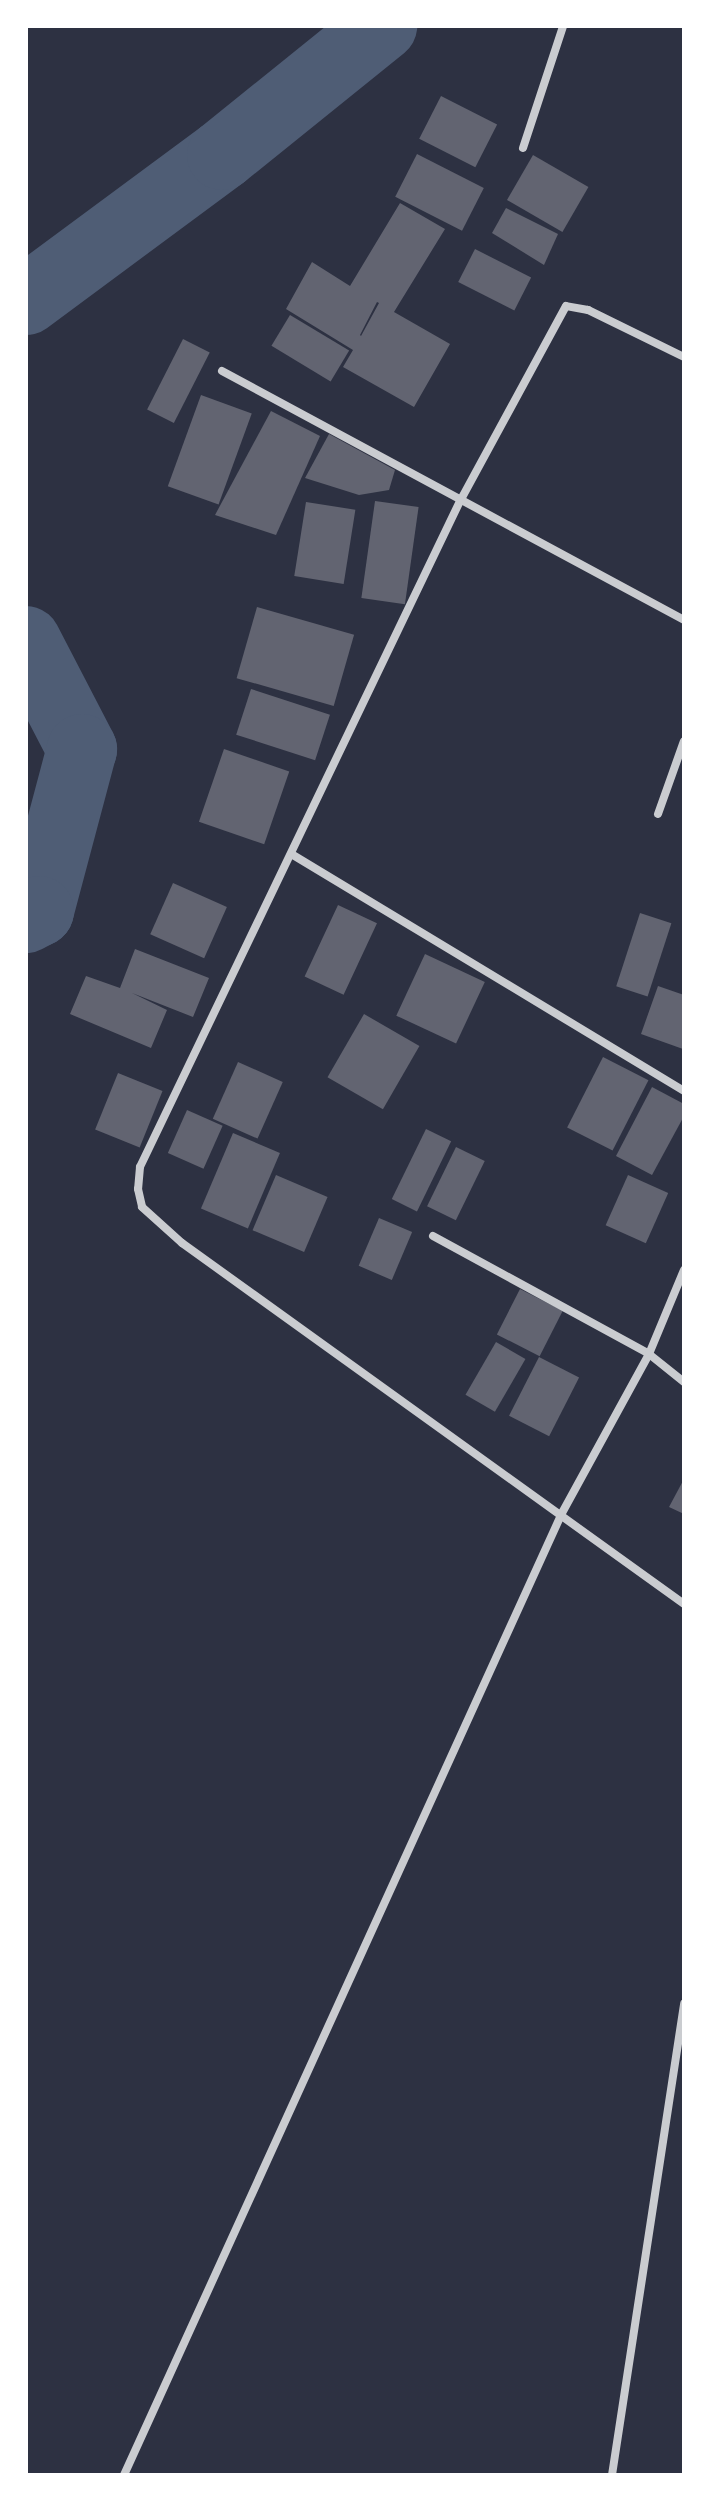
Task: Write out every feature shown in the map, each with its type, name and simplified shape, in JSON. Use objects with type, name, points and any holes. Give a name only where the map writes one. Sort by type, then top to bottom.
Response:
[{"type":"street","points":[[523,148],[563,26]]},
{"type":"street","points":[[684,357],[588,310],[566,306],[461,499],[293,855],[140,1167],[142,1207],[182,1243],[562,1513],[684,1604]]},
{"type":"street","points":[[222,371],[684,620]]},
{"type":"street","points":[[658,814],[684,741]]},
{"type":"street","points":[[293,855],[684,1091]]},
{"type":"street","points":[[433,1236],[649,1354],[684,1382]]},
{"type":"street","points":[[124,2475],[562,1513],[649,1354],[684,1270]]},
{"type":"street","points":[[612,2475],[684,2003]]},
{"type":"building","points":[[441,96],[497,125],[475,167],[419,139]]},
{"type":"building","points":[[417,154],[484,188],[462,231],[395,197]]},
{"type":"building","points":[[533,155],[588,187],[562,232],[507,200]]},
{"type":"building","points":[[400,203],[445,229],[394,312],[450,344],[414,407],[343,367],[353,350],[286,309],[312,262],[350,286]],"holes":[[[377,302],[379,303],[361,336]]]},
{"type":"building","points":[[506,208],[558,234],[544,265],[492,233]]},
{"type":"building","points":[[475,249],[531,278],[514,311],[458,282]]},
{"type":"building","points":[[290,315],[349,351],[331,381],[271,346]]},
{"type":"building","points":[[183,339],[210,353],[174,423],[147,409]]},
{"type":"building","points":[[201,395],[252,413],[219,505],[168,486]]},
{"type":"building","points":[[271,411],[320,436],[276,535],[215,515]]},
{"type":"building","points":[[329,434],[395,470],[389,490],[359,495],[305,478]]},
{"type":"building","points":[[375,501],[419,507],[405,604],[361,598]]},
{"type":"building","points":[[306,502],[355,510],[344,584],[294,576]]},
{"type":"building","points":[[257,607],[354,635],[334,706],[237,678]]},
{"type":"building","points":[[251,689],[330,715],[315,760],[236,735]]},
{"type":"building","points":[[224,749],[289,771],[264,844],[199,822]]},
{"type":"building","points":[[173,883],[227,907],[204,958],[150,934]]},
{"type":"building","points":[[338,905],[377,923],[344,995],[305,977]]},
{"type":"building","points":[[640,913],[671,923],[648,996],[616,986]]},
{"type":"building","points":[[135,949],[209,978],[193,1017],[132,993],[167,1010],[151,1048],[70,1014],[86,976],[120,988]]},
{"type":"building","points":[[425,954],[485,982],[456,1044],[396,1016]]},
{"type":"building","points":[[658,986],[684,995],[683,1049],[641,1034]]},
{"type":"building","points":[[364,1014],[419,1046],[383,1109],[328,1077]]},
{"type":"building","points":[[603,1057],[648,1080],[613,1151],[567,1127]]},
{"type":"building","points":[[238,1062],[283,1082],[258,1139],[213,1119]]},
{"type":"building","points":[[118,1073],[163,1091],[140,1148],[95,1130]]},
{"type":"building","points":[[652,1087],[684,1104],[684,1116],[652,1175],[616,1156]]},
{"type":"building","points":[[187,1110],[223,1126],[204,1169],[168,1153]]},
{"type":"building","points":[[426,1129],[451,1141],[417,1211],[392,1199]]},
{"type":"building","points":[[233,1133],[280,1153],[248,1228],[201,1208]]},
{"type":"building","points":[[456,1147],[485,1161],[456,1220],[427,1206]]},
{"type":"building","points":[[276,1175],[328,1197],[304,1252],[253,1230]]},
{"type":"building","points":[[628,1175],[668,1193],[646,1243],[606,1225]]},
{"type":"building","points":[[379,1218],[412,1232],[392,1280],[359,1266]]},
{"type":"building","points":[[520,1289],[563,1311],[540,1356],[497,1334]]},
{"type":"building","points":[[496,1342],[525,1359],[495,1412],[466,1395]]},
{"type":"building","points":[[539,1357],[579,1377],[549,1436],[509,1416]]},
{"type":"building","points":[[684,1479],[684,1514],[669,1507]]},
{"type":"waterway","points":[[26,300],[222,155],[382,26]]},
{"type":"waterway","points":[[26,641],[82,749],[39,911],[26,918]]}]
